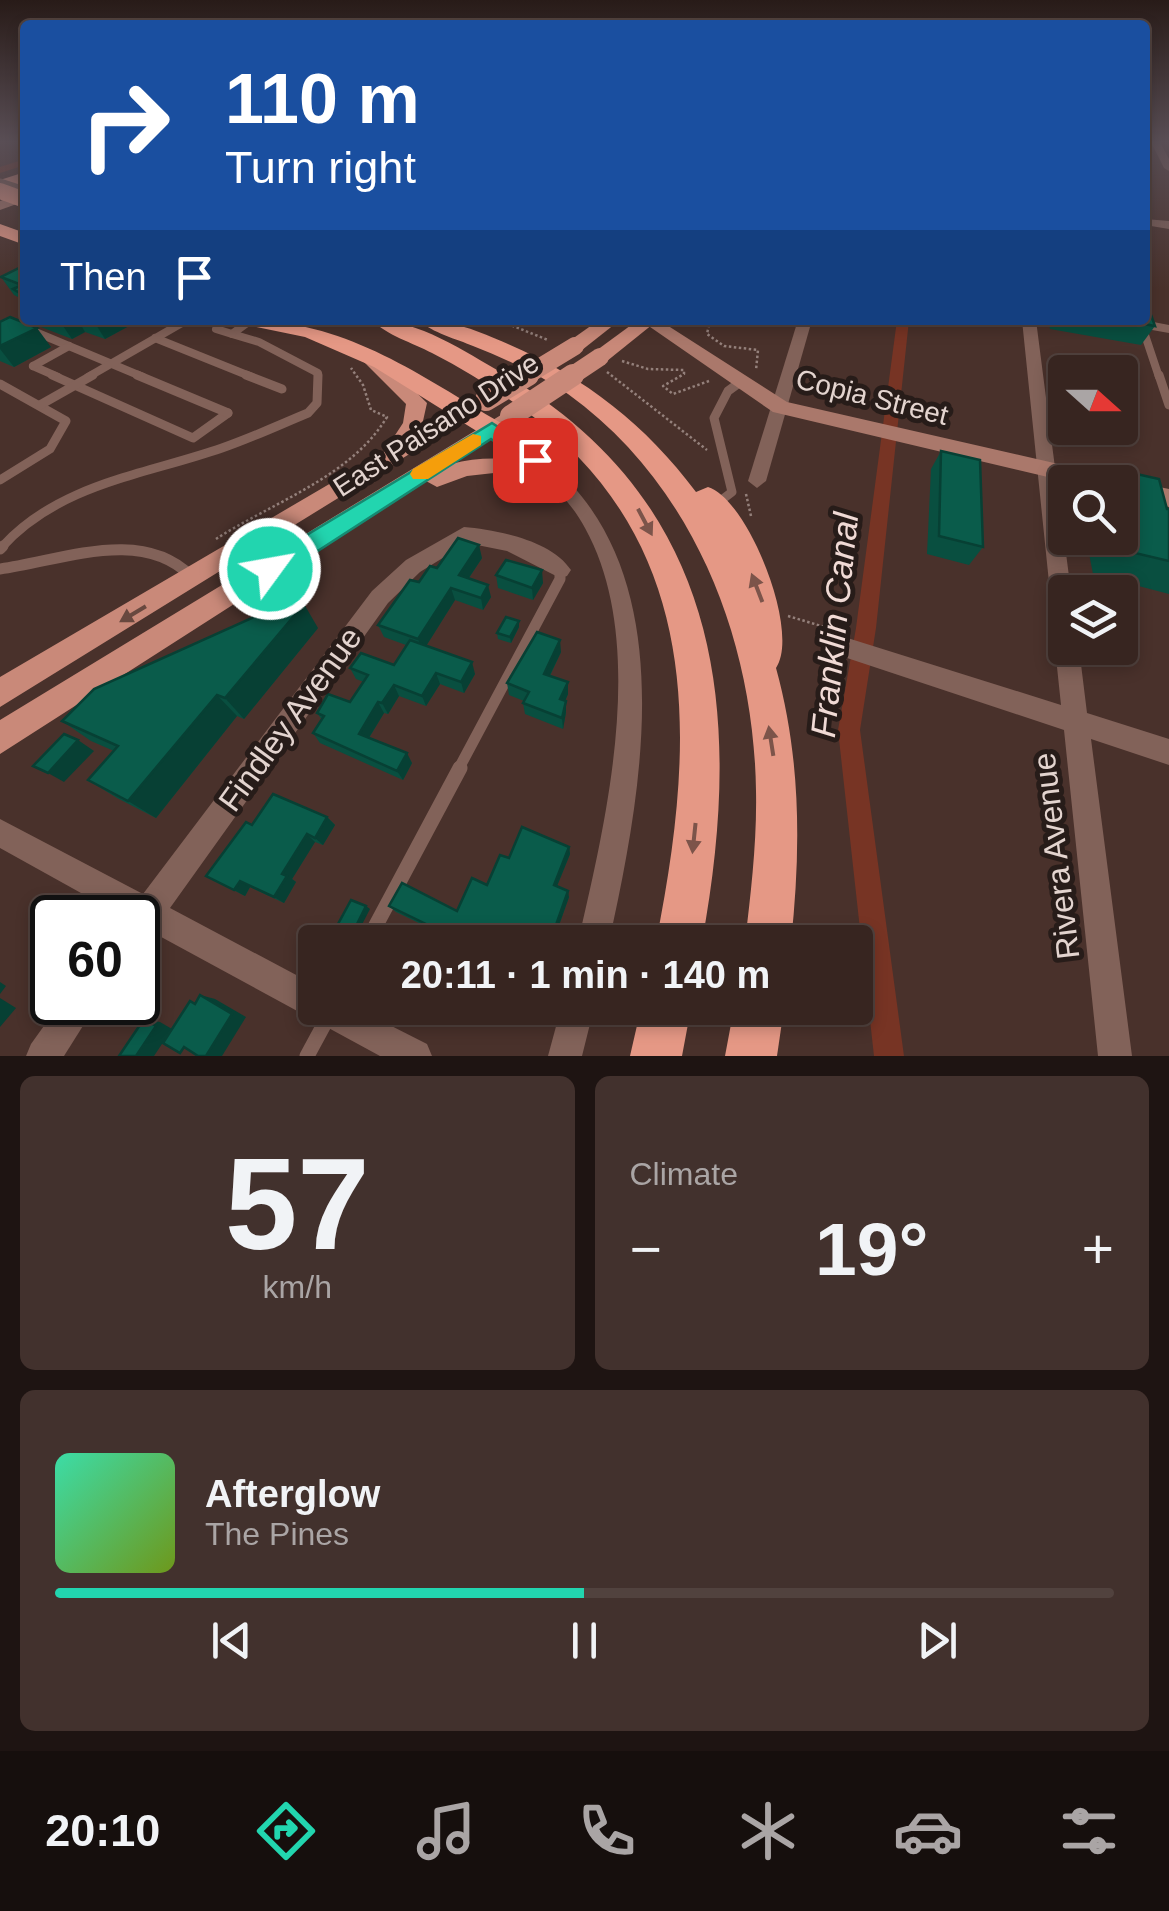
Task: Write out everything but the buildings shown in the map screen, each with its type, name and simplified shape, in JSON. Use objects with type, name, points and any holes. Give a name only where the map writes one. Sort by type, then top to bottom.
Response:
[{"type":"highway","points":[[278,325],[312,332],[476,394],[523,396],[568,430],[610,472],[644,521],[674,591],[688,640],[698,700],[700,781],[683,925]]},
{"type":"highway","points":[[389,325],[476,394],[501,423]]},
{"type":"highway","points":[[442,325],[520,358],[575,388],[615,418],[651,454],[685,498],[715,547],[739,605],[774,745],[777,858],[770,925]]},
{"type":"highway","points":[[477,325],[535,350],[610,394],[671,449],[738,546],[764,606],[767,645],[760,684]]},
{"type":"highway","points":[[312,332],[362,330],[476,394]]},
{"type":"highway","points":[[656,1056],[662,1025]]},
{"type":"highway","points":[[750,1056],[756,1025]]},
{"type":"main road","name":"East Paisano Drive","points":[[0,693],[384,461],[476,394],[575,346],[604,325]]},
{"type":"main road","name":"East Paisano Drive","points":[[0,738],[501,423],[608,362],[643,325]]},
{"type":"main road","name":"Copia Street","points":[[655,325],[739,383],[782,399],[875,430],[1047,470]]},
{"type":"main road","points":[[366,355],[416,403],[414,424],[384,461]]},
{"type":"main road","points":[[394,491],[474,464],[507,465],[554,475]]},
{"type":"main road","points":[[1138,491],[1169,498]]},
{"type":"main road","points":[[116,666],[178,611],[188,597],[193,578]]},
{"type":"street","points":[[757,481],[804,325]]},
{"type":"street","points":[[1030,325],[1059,575]]},
{"type":"street","points":[[501,423],[554,475],[597,530],[615,575],[627,625],[629,692],[610,865],[598,925]]},
{"type":"street","name":"Findley Avenue","points":[[160,895],[380,596],[414,566],[464,535],[489,538],[544,557],[560,570]]},
{"type":"street","points":[[838,645],[1169,752]]},
{"type":"street","name":"Rivera Avenue","points":[[1069,665],[1115,1056]]},
{"type":"street","points":[[0,832],[105,895]]},
{"type":"street","points":[[160,926],[298,994]]},
{"type":"street","points":[[43,1056],[65,1025]]},
{"type":"street","points":[[358,1025],[416,1056]]},
{"type":"street","points":[[565,1056],[573,1025]]},
{"type":"lane","points":[[17,325],[69,346],[111,363],[228,413],[193,438],[32,366],[69,346]]},
{"type":"lane","points":[[40,405],[178,325]]},
{"type":"lane","points":[[232,334],[246,325]]},
{"type":"lane","points":[[1141,325],[1169,405]]},
{"type":"lane","points":[[0,549],[24,522],[61,499],[224,448],[308,414],[317,403],[318,372],[259,342],[216,330]]},
{"type":"lane","points":[[155,338],[282,388]]},
{"type":"lane","points":[[714,506],[732,492],[714,418],[728,391],[739,383]]},
{"type":"lane","points":[[0,384],[66,421],[62,437],[0,480]]},
{"type":"lane","points":[[0,569],[136,548],[176,558],[193,578]]},
{"type":"lane","points":[[376,925],[560,579],[560,570]]},
{"type":"lane","points":[[307,1056],[318,1025]]},
{"type":"path","points":[[510,325],[548,340]]},
{"type":"path","points":[[710,325],[709,339],[724,346],[758,350],[756,371],[782,399]]},
{"type":"path","points":[[608,362],[684,370],[684,374],[663,386],[673,394],[715,378]]},
{"type":"path","points":[[608,362],[694,443],[721,454]]},
{"type":"waterway","name":"Franklin Canal","points":[[889,1056],[849,730],[866,628],[902,325]]},
{"type":"slow traffic","points":[[420,474],[473,441]]},
{"type":"route","points":[[270,569],[492,430],[535,460]]}]
